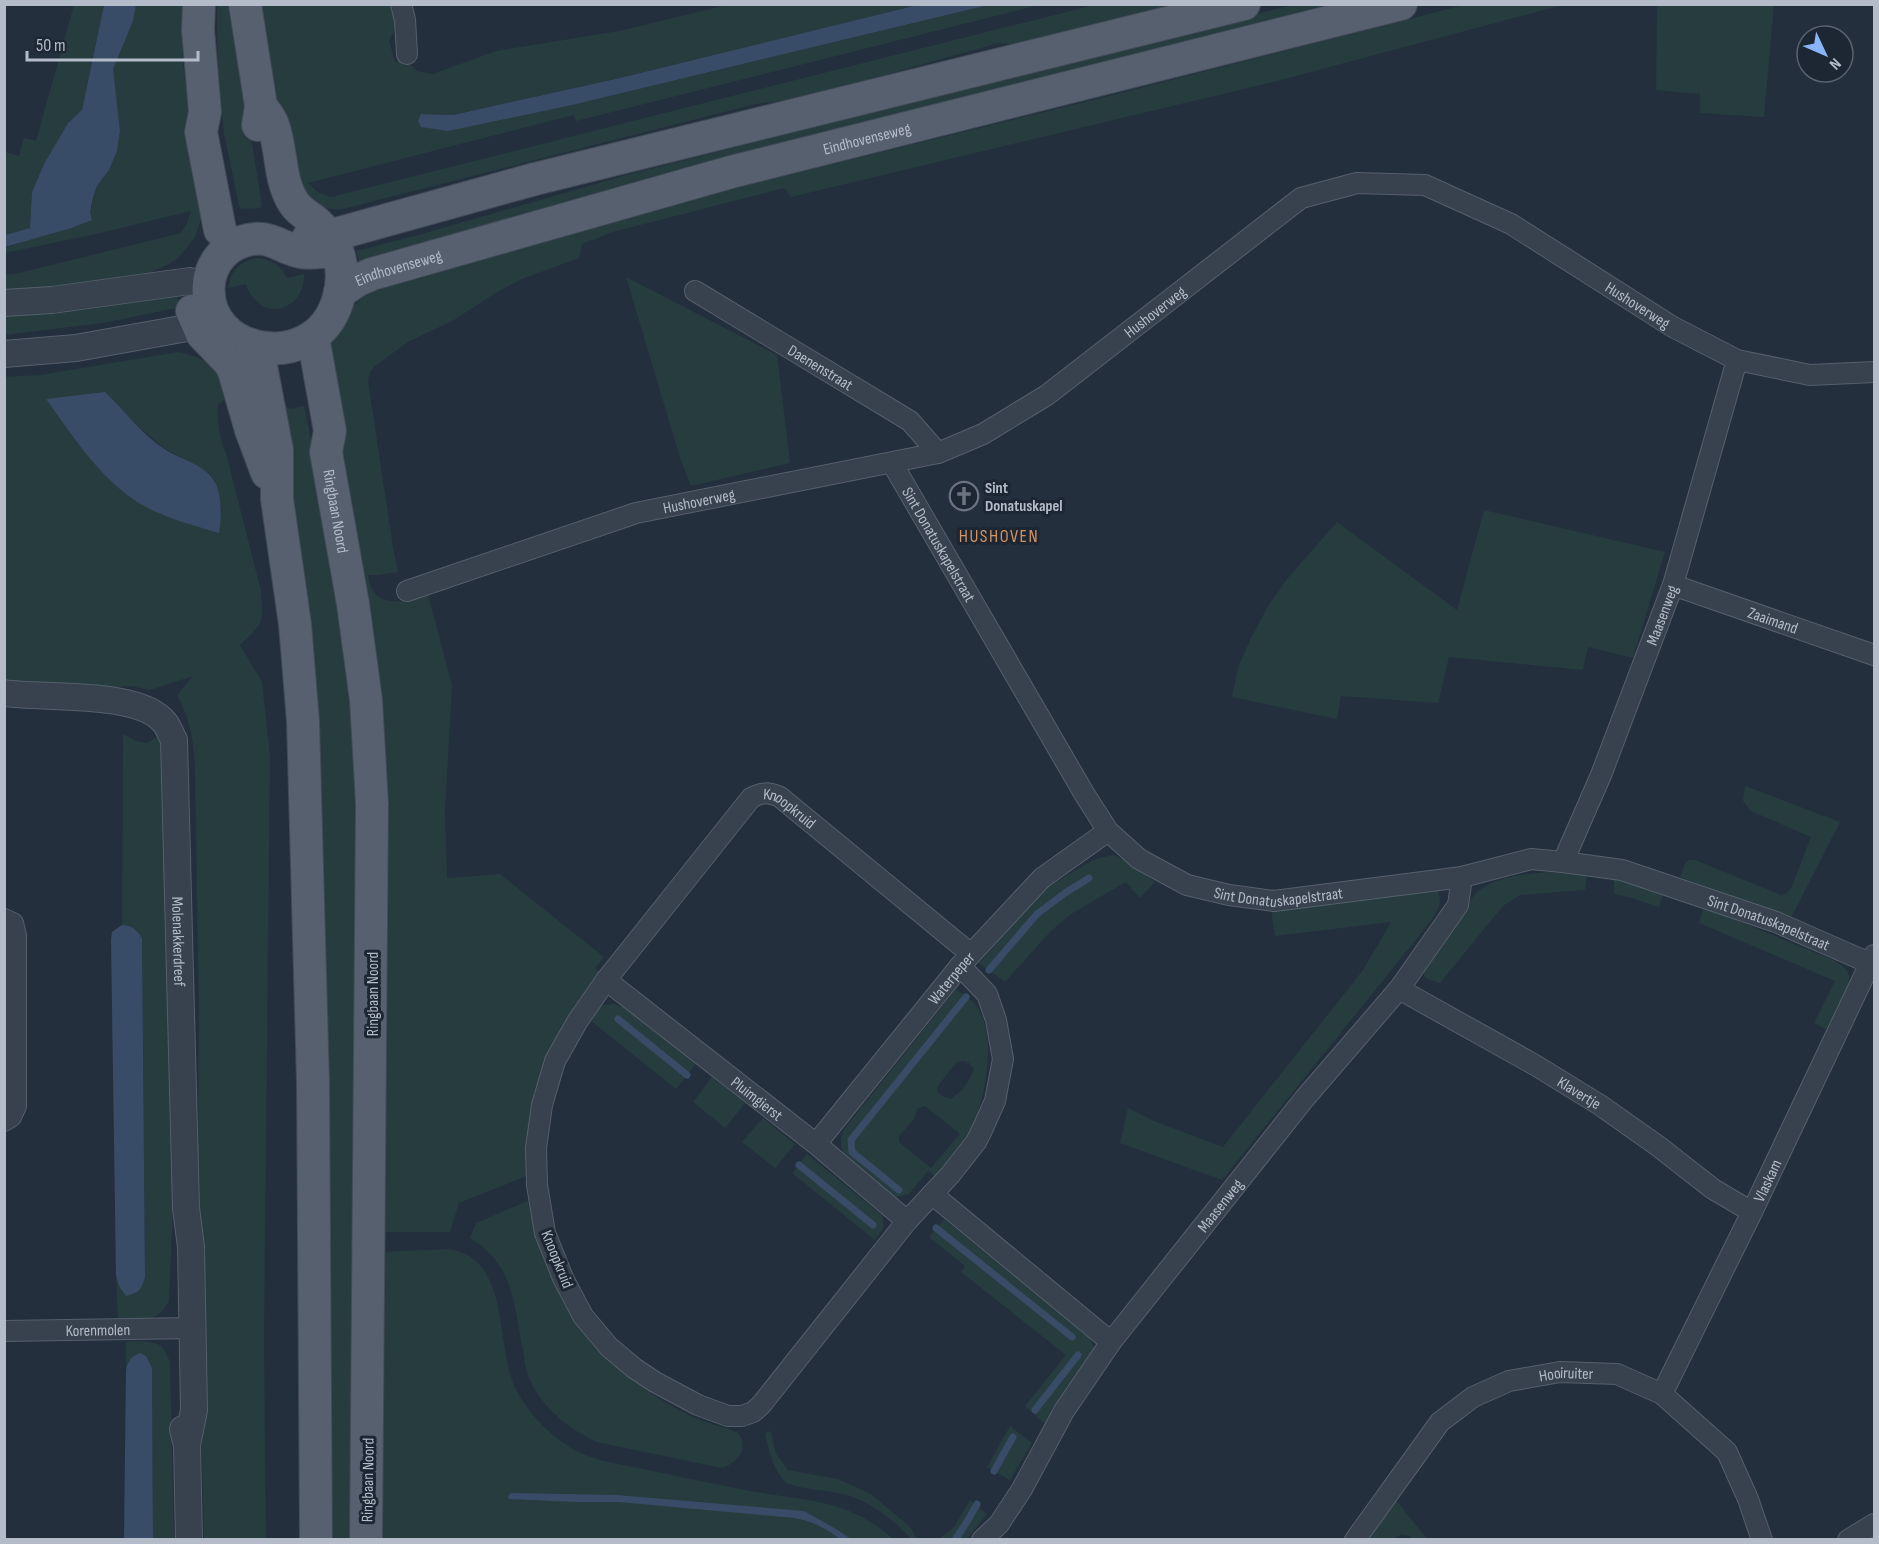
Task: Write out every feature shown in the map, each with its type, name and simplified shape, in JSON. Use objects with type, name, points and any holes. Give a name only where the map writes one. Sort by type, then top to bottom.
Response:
[{"type":"main road","points":[[199,4],[198,30],[205,112],[214,130],[230,232],[210,278],[209,329]]},
{"type":"main road","points":[[209,329],[252,345],[271,348],[323,329],[333,314],[340,292],[341,270],[312,233],[289,194],[273,123],[261,106],[245,4]]},
{"type":"main road","name":"Eindhovenseweg","points":[[312,233],[431,223],[455,203],[570,171],[1244,4]]},
{"type":"main road","name":"Eindhovenseweg","points":[[340,292],[372,274],[731,172],[1401,4]]},
{"type":"main road","points":[[278,499],[251,430],[234,371],[189,296],[190,281],[196,256],[211,237],[230,232],[254,219],[312,233]]},
{"type":"main road","points":[[230,232],[251,239],[263,238],[274,241],[304,253],[312,233]]},
{"type":"main road","points":[[302,335],[307,315],[317,302],[322,290],[324,276],[312,233]]},
{"type":"main road","points":[[209,329],[232,313],[255,325],[302,335]]},
{"type":"main road","name":"Ringbaan Noord","points":[[302,335],[316,435],[326,452],[353,604],[364,690],[372,804],[366,1539]]},
{"type":"main road","points":[[252,345],[261,366],[277,450],[278,499],[296,624],[303,721],[313,1082],[316,1539]]},
{"type":"street","points":[[401,4],[405,20],[407,54]]},
{"type":"street","name":"Hushoverweg","points":[[407,591],[636,513],[938,453],[983,434],[1047,395],[1301,198],[1358,183],[1425,185],[1500,219],[1673,327],[1737,360],[1810,375],[1875,372]]},
{"type":"street","points":[[4,303],[52,300],[190,281]]},
{"type":"street","name":"Daenenstraat","points":[[695,291],[910,421],[938,453]]},
{"type":"street","points":[[4,354],[76,348],[209,329]]},
{"type":"street","name":"Maasenweg","points":[[1563,862],[1601,775],[1673,585],[1737,360]]},
{"type":"street","name":"Sint Donatuskapelstraat","points":[[892,463],[1108,831],[1139,860],[1187,885],[1228,895],[1274,901],[1462,877],[1531,859],[1563,862],[1622,870],[1776,922],[1873,961]]},
{"type":"street","name":"Zaaimand","points":[[1673,585],[1875,655]]},
{"type":"street","name":"Molenakkerdreef","points":[[4,693],[126,702],[155,714],[165,723],[174,740],[186,1208],[191,1247],[185,1328],[194,1410],[187,1445],[189,1539]]},
{"type":"street","name":"Knoopkruid","points":[[760,793],[770,793],[780,797],[966,960],[987,994],[996,1020],[1003,1059],[995,1101],[976,1142],[907,1221],[761,1405],[753,1412],[742,1416],[728,1416],[708,1409],[655,1382],[609,1347],[583,1316],[563,1278],[545,1233],[537,1185],[536,1148],[542,1105],[555,1061],[577,1022],[606,980],[751,798],[760,793]]},
{"type":"street","name":"Waterpeper","points":[[816,1144],[966,960],[1042,878],[1108,831]]},
{"type":"street","name":"Maasenweg","points":[[982,1539],[999,1524],[1022,1489],[1064,1412],[1111,1342],[1305,1098],[1399,989],[1458,905],[1462,877]]},
{"type":"street","points":[[4,919],[13,923],[16,936],[16,1106],[11,1117],[4,1120]]},
{"type":"street","name":"Vlaskam","points":[[1662,1394],[1873,961]]},
{"type":"street","name":"Pluimgierst","points":[[606,980],[816,1144],[907,1221]]},
{"type":"street","name":"Klavertje","points":[[1399,989],[1535,1065],[1600,1105],[1659,1146],[1713,1189],[1752,1212]]},
{"type":"street","points":[[932,1194],[1111,1342]]},
{"type":"street","name":"Korenmolen","points":[[4,1331],[185,1328]]},
{"type":"street","name":"Hooiruiter","points":[[1355,1539],[1440,1422],[1473,1397],[1509,1381],[1560,1372],[1617,1374],[1662,1394],[1726,1452],[1748,1499],[1762,1539]]},
{"type":"street","points":[[1848,1539],[1875,1524]]},
{"type":"green space","points":[[74,5],[104,5],[82,110],[68,123],[44,164],[32,192],[30,228],[5,235],[5,152],[19,156],[24,138],[36,141]]},
{"type":"green space","points":[[136,5],[182,5],[183,64],[203,213],[195,237],[179,257],[140,277],[5,298],[5,275],[181,233],[187,223],[191,211],[5,253],[5,247],[90,212],[97,186],[109,170],[117,151],[120,131],[112,69],[133,21]]},
{"type":"green space","points":[[217,5],[234,5],[245,101],[262,205],[260,208],[242,209],[239,206],[224,133],[218,82]]},
{"type":"green space","points":[[258,5],[395,5],[399,23],[389,40],[395,62],[406,59],[417,71],[433,74],[496,51],[619,31],[727,5],[922,5],[620,78],[453,115],[421,114],[421,127],[988,5],[1039,5],[576,121],[574,115],[308,183],[318,192],[331,197],[1094,5],[1197,5],[1032,46],[999,43],[888,74],[837,95],[756,104],[338,209],[324,208],[306,200],[279,120]]},
{"type":"green space","points":[[1293,5],[1361,5],[361,267],[356,251],[623,176]]},
{"type":"green space","points":[[1464,5],[1563,5],[1277,81],[791,197],[784,188],[613,232],[582,244],[579,258],[522,279],[497,292],[454,320],[408,342],[375,366],[370,372],[368,381],[398,572],[368,575],[372,589],[383,599],[398,601],[428,595],[452,685],[445,812],[447,878],[500,874],[604,957],[595,968],[600,972],[567,1020],[544,1067],[531,1118],[527,1176],[459,1203],[450,1232],[382,1232],[383,729],[372,623],[363,572],[359,568],[353,507],[338,433],[330,350],[335,335],[352,308],[380,283],[680,202]]},
{"type":"green space","points":[[1657,5],[1774,5],[1764,117],[1700,113],[1700,94],[1656,90]]},
{"type":"green space","points":[[256,258],[274,263],[282,269],[287,278],[304,274],[297,298],[289,305],[270,308],[260,304],[252,296],[246,284],[228,288],[237,268]]},
{"type":"green space","points":[[626,277],[777,355],[790,463],[691,486],[681,461]]},
{"type":"green space","points":[[177,291],[178,305],[176,308],[103,323],[5,335],[5,315]]},
{"type":"green space","points":[[178,352],[199,358],[213,367],[224,379],[234,397],[225,399],[218,405],[218,423],[261,591],[262,610],[258,627],[240,645],[262,682],[270,756],[264,1339],[266,1539],[204,1539],[197,1276],[199,1015],[195,774],[191,734],[177,695],[193,676],[150,690],[131,686],[82,691],[5,682],[4,377],[40,375]],"holes":[[[47,399],[131,420],[165,449],[211,475],[215,481],[222,512],[155,511],[131,498],[93,462]]]},
{"type":"green space","points":[[278,401],[290,409],[304,406],[325,504],[355,730],[363,924],[354,1539],[327,1539],[324,884],[311,749],[294,499]]},
{"type":"green space","points":[[1484,510],[1665,552],[1633,658],[1588,647],[1583,670],[1449,657],[1438,703],[1341,696],[1337,719],[1232,697],[1238,668],[1268,606],[1287,579],[1337,522],[1457,610]]},
{"type":"green space","points":[[123,734],[136,741],[147,743],[158,736],[161,739],[174,1185],[169,1301],[154,1317],[118,1321],[116,1275],[119,1286],[145,1277],[142,938],[134,929],[122,925]]},
{"type":"green space","points":[[1745,786],[1840,822],[1790,920],[1680,877],[1685,864],[1689,860],[1695,860],[1781,895],[1787,893],[1791,888],[1811,837],[1751,811],[1743,801]]},
{"type":"green space","points":[[1113,855],[1125,860],[1155,882],[1140,898],[1126,882],[1071,914],[1051,931],[1005,982],[979,963],[1046,888],[1093,860]]},
{"type":"green space","points":[[1558,871],[1587,873],[1585,890],[1520,895],[1503,906],[1440,983],[1425,978],[1422,967],[1458,923],[1472,898],[1481,889],[1499,880]]},
{"type":"green space","points":[[1614,879],[1664,893],[1659,907],[1614,894]]},
{"type":"green space","points":[[1437,889],[1440,898],[1439,905],[1431,921],[1222,1180],[1120,1143],[1128,1108],[1154,1121],[1223,1147],[1363,970],[1391,922],[1275,936],[1271,910]]},
{"type":"green space","points":[[1704,907],[1833,960],[1845,969],[1849,976],[1848,988],[1828,1030],[1814,1023],[1835,981],[1699,923]]},
{"type":"green space","points":[[956,989],[968,997],[977,1007],[984,1021],[987,1037],[987,1072],[984,1090],[968,1137],[937,1178],[928,1171],[909,1194],[891,1198],[846,1160],[841,1146],[841,1137],[845,1128]],"holes":[[[963,1061],[969,1063],[974,1069],[970,1078],[951,1099],[944,1097],[937,1091],[937,1087],[956,1063]],[[925,1106],[960,1134],[931,1168],[899,1142],[899,1136],[914,1119],[917,1109]]]},
{"type":"green space","points":[[614,1004],[627,1008],[696,1064],[676,1089],[591,1021],[601,1005]]},
{"type":"green space","points":[[712,1077],[745,1103],[725,1128],[693,1102]]},
{"type":"green space","points":[[763,1118],[795,1144],[775,1168],[742,1142]]},
{"type":"green space","points":[[807,1154],[882,1215],[884,1227],[875,1240],[792,1173]]},
{"type":"green space","points":[[528,1201],[537,1239],[547,1267],[560,1294],[584,1329],[613,1362],[646,1390],[691,1416],[738,1433],[743,1444],[740,1454],[733,1463],[722,1468],[596,1442],[554,1414],[538,1395],[525,1365],[509,1284],[495,1260],[470,1238],[476,1223]]},
{"type":"green space","points":[[944,1219],[1090,1338],[1095,1349],[1088,1363],[1045,1424],[1025,1406],[1066,1355],[961,1272],[965,1266],[929,1237]]},
{"type":"green space","points":[[449,1249],[469,1256],[483,1268],[498,1306],[509,1369],[515,1387],[532,1414],[547,1430],[573,1449],[607,1462],[826,1504],[860,1516],[893,1539],[379,1540],[382,1252]]},
{"type":"green space","points":[[140,1341],[163,1348],[170,1362],[174,1539],[153,1539],[152,1368],[140,1353],[130,1359],[126,1370],[126,1342]]},
{"type":"green space","points":[[1010,1426],[1032,1443],[1010,1480],[987,1467]]},
{"type":"green space","points":[[771,1431],[775,1452],[788,1470],[838,1479],[871,1494],[910,1527],[917,1539],[911,1539],[882,1512],[855,1498],[786,1483],[778,1472],[770,1453],[765,1433]]},
{"type":"green space","points":[[1395,1499],[1427,1539],[1413,1539],[1403,1535],[1389,1540],[1367,1540]]},
{"type":"green space","points":[[970,1500],[987,1514],[967,1539],[939,1539],[954,1527]]},
{"type":"water","points":[[922,4],[988,5],[572,105],[448,131],[421,127],[418,121],[421,114],[453,115],[620,78]]},
{"type":"water","points":[[104,5],[136,5],[133,21],[113,69],[120,131],[117,151],[109,170],[97,186],[90,212],[92,220],[5,247],[5,235],[30,228],[32,192],[44,164],[68,123],[82,110]]},
{"type":"water","points":[[105,392],[157,444],[209,474],[218,491],[221,520],[219,533],[162,514],[140,504],[117,487],[74,439],[46,399]]},
{"type":"water","points":[[122,925],[134,928],[142,938],[145,1277],[139,1290],[126,1296],[119,1286],[116,1275],[111,940],[112,932]]},
{"type":"water","points":[[140,1353],[146,1356],[152,1368],[153,1539],[124,1539],[126,1370],[130,1359]]},
{"type":"water","points":[[511,1493],[616,1495],[804,1511],[851,1539],[838,1539],[817,1525],[795,1518],[619,1502],[509,1499],[508,1496]]},
{"type":"waterway","points":[[989,970],[1037,914],[1089,878]]},
{"type":"waterway","points":[[899,1190],[852,1152],[851,1140],[966,997]]},
{"type":"waterway","points":[[618,1019],[687,1075]]},
{"type":"waterway","points":[[799,1165],[873,1225]]},
{"type":"waterway","points":[[936,1228],[1072,1337]]},
{"type":"waterway","points":[[1035,1410],[1078,1355]]},
{"type":"waterway","points":[[994,1471],[1013,1437]]},
{"type":"waterway","points":[[955,1540],[977,1504]]},
{"type":"place","name":"Sint Donatuskapel","points":[[964,496]]},
{"type":"district","name":"HUSHOVEN","points":[[999,536]]}]
